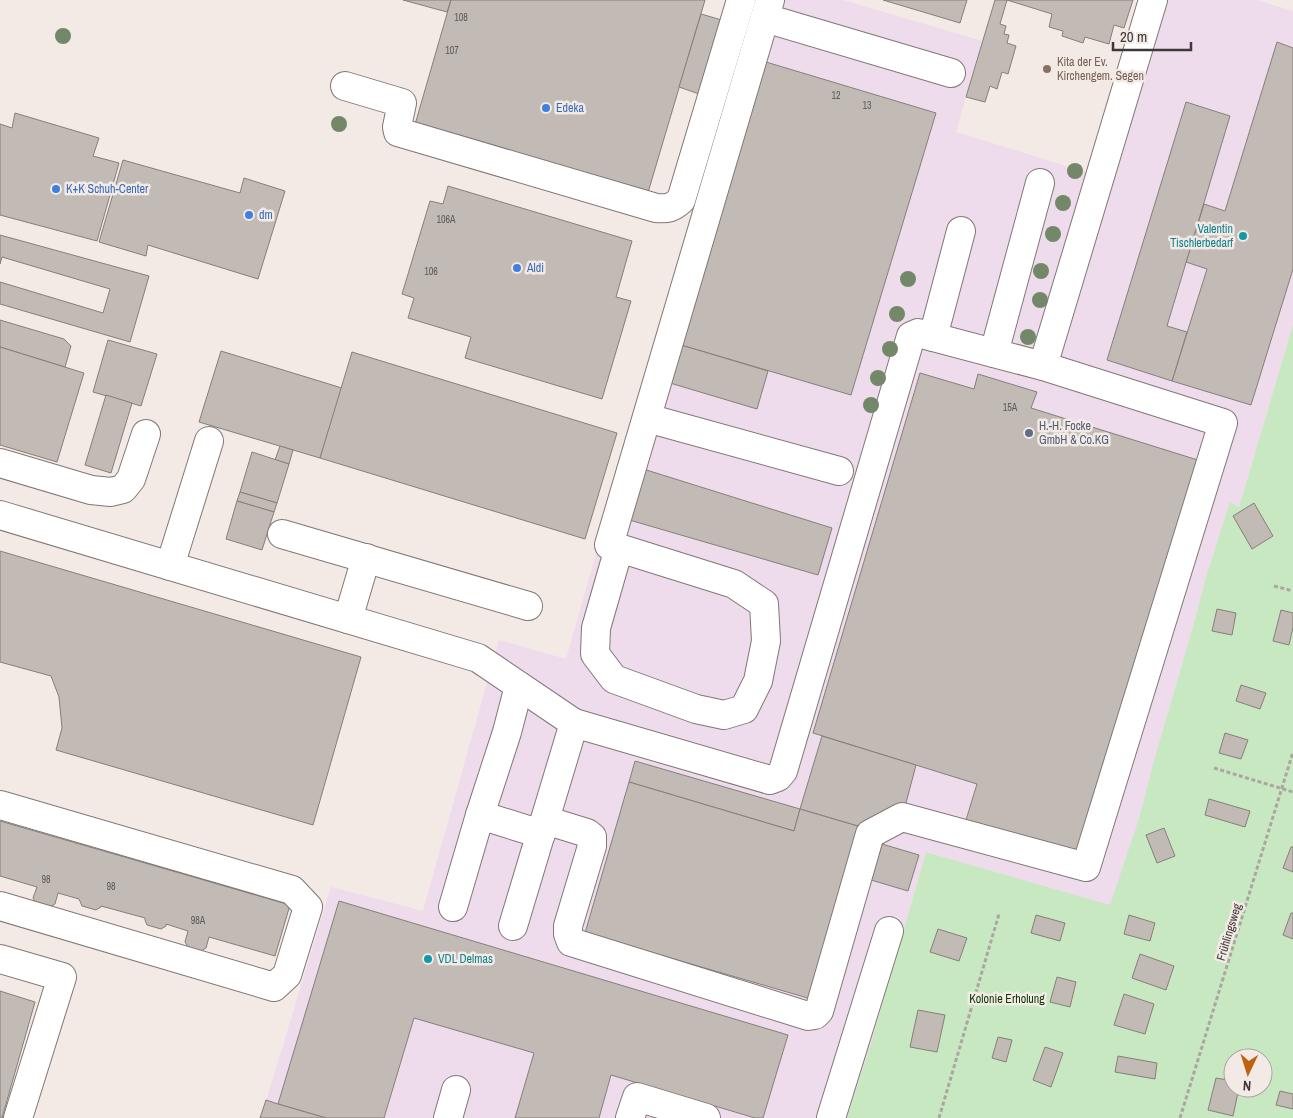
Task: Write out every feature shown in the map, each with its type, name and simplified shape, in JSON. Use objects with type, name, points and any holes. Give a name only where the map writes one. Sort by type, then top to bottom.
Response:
[{"type":"lane","points":[[345,86],[402,103],[397,127],[398,132],[656,208],[667,209],[676,205],[681,200],[741,0]]},
{"type":"lane","points":[[1043,366],[1153,0]]},
{"type":"lane","points":[[619,548],[596,628],[595,654],[604,667],[614,679],[696,709],[724,715],[744,709],[758,681],[766,641],[764,604],[734,584],[619,548],[609,545],[768,9],[951,73]]},
{"type":"lane","points":[[994,353],[1040,182]]},
{"type":"lane","points":[[934,337],[961,231]]},
{"type":"lane","points":[[0,515],[478,658],[574,723],[770,780],[778,777],[783,771],[786,762],[911,336],[918,333],[1043,366],[1223,423],[1086,867],[902,816],[870,834],[819,1011],[814,1015],[808,1016],[571,942],[568,926],[592,846],[592,837],[587,833],[480,815]]},
{"type":"lane","points":[[647,418],[839,471]]},
{"type":"lane","points":[[0,462],[91,490],[111,492],[123,489],[131,479],[146,434]]},
{"type":"lane","points":[[170,566],[209,441]]},
{"type":"lane","points":[[282,534],[528,606]]},
{"type":"lane","points":[[348,619],[366,558]]},
{"type":"lane","points":[[453,907],[507,732],[519,686]]},
{"type":"lane","points":[[513,926],[574,723]]},
{"type":"lane","points":[[0,805],[292,890],[308,907],[287,975],[274,987],[0,906]]},
{"type":"lane","points":[[831,1118],[888,931]]},
{"type":"lane","points":[[0,959],[62,977],[18,1118]]},
{"type":"lane","points":[[448,1118],[456,1090]]},
{"type":"lane","points":[[630,1118],[637,1097],[706,1118]]},
{"type":"path","points":[[1274,586],[1293,591]]},
{"type":"path","name":"Frühlingsweg","points":[[1180,1118],[1293,752]]},
{"type":"path","points":[[1214,768],[1293,792]]},
{"type":"path","points":[[939,1118],[1000,914]]},
{"type":"shaded area","points":[[758,0],[843,0],[982,41],[956,132],[1089,173],[1141,0],[1257,0],[1293,11],[1293,325],[1239,507],[1230,502],[1206,577],[1140,815],[1110,906],[926,852],[872,1040],[847,1118],[261,1118],[331,887],[423,911],[499,640],[566,659]]},
{"type":"green space","name":"Kolonie Erholung","points":[[1293,325],[1293,1118],[847,1118],[872,1040],[926,852],[1110,905],[1140,815],[1206,577],[1230,502],[1239,507]]},
{"type":"building","points":[[403,0],[451,0],[447,12]]},
{"type":"building","name":"Edeka","points":[[451,0],[705,0],[647,196],[414,128]]},
{"type":"building","points":[[883,0],[967,0],[960,23]]},
{"type":"building","points":[[995,0],[1007,0],[1000,24],[1006,26],[1004,34],[1009,35],[1007,43],[1016,46],[1008,74],[1002,72],[997,89],[990,86],[985,102],[966,97]]},
{"type":"building","points":[[1007,0],[1133,0],[1124,28],[1114,25],[1109,44],[1085,37],[1083,43],[1062,36],[1063,31],[1049,27],[1052,14]]},
{"type":"building","points":[[701,14],[732,23],[705,96],[679,87]]},
{"type":"building","name":"Valentin Tischlerbedarf","points":[[1277,42],[1293,48],[1293,269],[1251,405],[1172,381],[1207,269],[1186,262],[1204,204],[1225,211]]},
{"type":"building","points":[[766,62],[936,113],[851,395],[681,345]]},
{"type":"building","points":[[1186,102],[1230,116],[1167,326],[1187,332],[1172,381],[1107,360]]},
{"type":"building","name":"K+K Schuh-Center","points":[[15,113],[99,138],[93,156],[119,163],[97,241],[0,215],[0,124],[12,128]]},
{"type":"building","points":[[123,160],[240,193],[244,178],[285,191],[258,279],[148,245],[146,256],[99,242]]},
{"type":"building","name":"Aldi","points":[[448,186],[632,241],[616,297],[631,301],[602,399],[465,358],[471,337],[408,318],[414,298],[402,294],[430,201],[443,204]]},
{"type":"building","points":[[0,235],[149,276],[130,342],[0,304],[0,282],[103,313],[110,289],[2,257],[0,264]]},
{"type":"building","points":[[0,320],[64,339],[71,346],[65,367],[0,347]]},
{"type":"building","points":[[108,340],[157,354],[141,406],[93,392]]},
{"type":"building","points":[[681,345],[768,371],[757,409],[670,383]]},
{"type":"building","points":[[0,347],[84,373],[57,462],[0,445]]},
{"type":"building","points":[[221,351],[342,388],[320,458],[199,422]]},
{"type":"building","points":[[352,352],[617,433],[585,539],[320,458]]},
{"type":"building","points":[[920,373],[974,389],[978,374],[1037,392],[1031,408],[1201,461],[1079,855],[966,820],[977,784],[813,733]]},
{"type":"building","points":[[106,395],[132,403],[111,473],[85,465]]},
{"type":"building","points":[[280,446],[293,450],[289,464],[275,460]]},
{"type":"building","points":[[252,452],[289,464],[277,503],[240,492]]},
{"type":"building","points":[[640,468],[832,528],[818,575],[626,519]]},
{"type":"building","points":[[240,492],[277,503],[274,512],[237,501]]},
{"type":"building","points":[[237,501],[274,512],[262,550],[226,539]]},
{"type":"building","points":[[1254,503],[1273,536],[1252,549],[1233,516]]},
{"type":"building","points":[[0,551],[361,657],[313,825],[56,750],[62,728],[59,697],[51,676],[0,662]]},
{"type":"building","points":[[1217,609],[1236,613],[1232,635],[1212,631]]},
{"type":"building","points":[[1281,610],[1293,613],[1293,627],[1289,645],[1273,641]]},
{"type":"building","points":[[1241,685],[1266,693],[1260,709],[1236,701]]},
{"type":"building","points":[[1225,733],[1248,740],[1241,759],[1219,753]]},
{"type":"building","points":[[822,736],[916,765],[906,803],[861,827],[800,809]]},
{"type":"building","points":[[635,761],[800,809],[794,831],[629,782]]},
{"type":"building","points":[[629,782],[794,831],[800,809],[861,827],[811,999],[585,933]]},
{"type":"building","points":[[1209,799],[1250,811],[1245,827],[1205,815]]},
{"type":"building","points":[[0,821],[290,905],[275,956],[209,937],[206,948],[201,951],[188,947],[185,942],[188,931],[166,924],[161,929],[147,925],[145,918],[101,906],[96,910],[82,906],[79,899],[58,893],[55,904],[50,907],[36,903],[33,898],[37,887],[0,876]]},
{"type":"building","points":[[1164,828],[1175,856],[1157,863],[1146,835]]},
{"type":"building","points":[[882,844],[919,855],[908,891],[871,880]]},
{"type":"building","points":[[1291,847],[1293,847],[1293,872],[1283,868]]},
{"type":"building","name":"VDL Delmas","points":[[339,901],[788,1035],[763,1118],[755,1118],[611,1075],[599,1118],[515,1118],[534,1053],[414,1018],[384,1118],[326,1118],[278,1104]]},
{"type":"building","points":[[1291,913],[1293,913],[1293,939],[1283,935]]},
{"type":"building","points":[[1036,915],[1065,923],[1060,941],[1031,933]]},
{"type":"building","points":[[1129,915],[1155,923],[1150,941],[1124,934]]},
{"type":"building","points":[[938,929],[967,938],[959,961],[930,952]]},
{"type":"building","points":[[1140,954],[1174,966],[1166,990],[1132,978]]},
{"type":"building","points":[[1057,977],[1076,982],[1070,1007],[1050,1002]]},
{"type":"building","points":[[0,991],[35,1002],[2,1118],[0,1118]]},
{"type":"building","points":[[1124,994],[1154,1004],[1145,1034],[1114,1025]]},
{"type":"building","points":[[918,1010],[945,1015],[937,1052],[910,1047]]},
{"type":"building","points":[[998,1037],[1012,1040],[1006,1062],[992,1058]]},
{"type":"building","points":[[1045,1047],[1063,1053],[1051,1087],[1033,1080]]},
{"type":"building","points":[[1118,1056],[1157,1063],[1155,1079],[1115,1072]]},
{"type":"building","points":[[1216,1078],[1223,1079],[1223,1098],[1237,1098],[1233,1116],[1208,1110]]},
{"type":"building","points":[[1280,1091],[1293,1094],[1293,1109],[1276,1105]]},
{"type":"building","points":[[266,1100],[278,1104],[326,1118],[260,1118]]},
{"type":"place","name":"Kita der Ev. Kirchengem. Segen","points":[[1047,69]]},
{"type":"place","name":"Edeka","points":[[546,108]]},
{"type":"place","name":"K+K Schuh-Center","points":[[56,189]]},
{"type":"place","name":"dm","points":[[249,215]]},
{"type":"place","name":"Valentin Tischlerbedarf","points":[[1243,236]]},
{"type":"place","name":"Aldi","points":[[517,268]]},
{"type":"place","name":"H.-H. Focke GmbH & Co.KG","points":[[1029,433]]},
{"type":"place","name":"VDL Delmas","points":[[428,959]]}]
